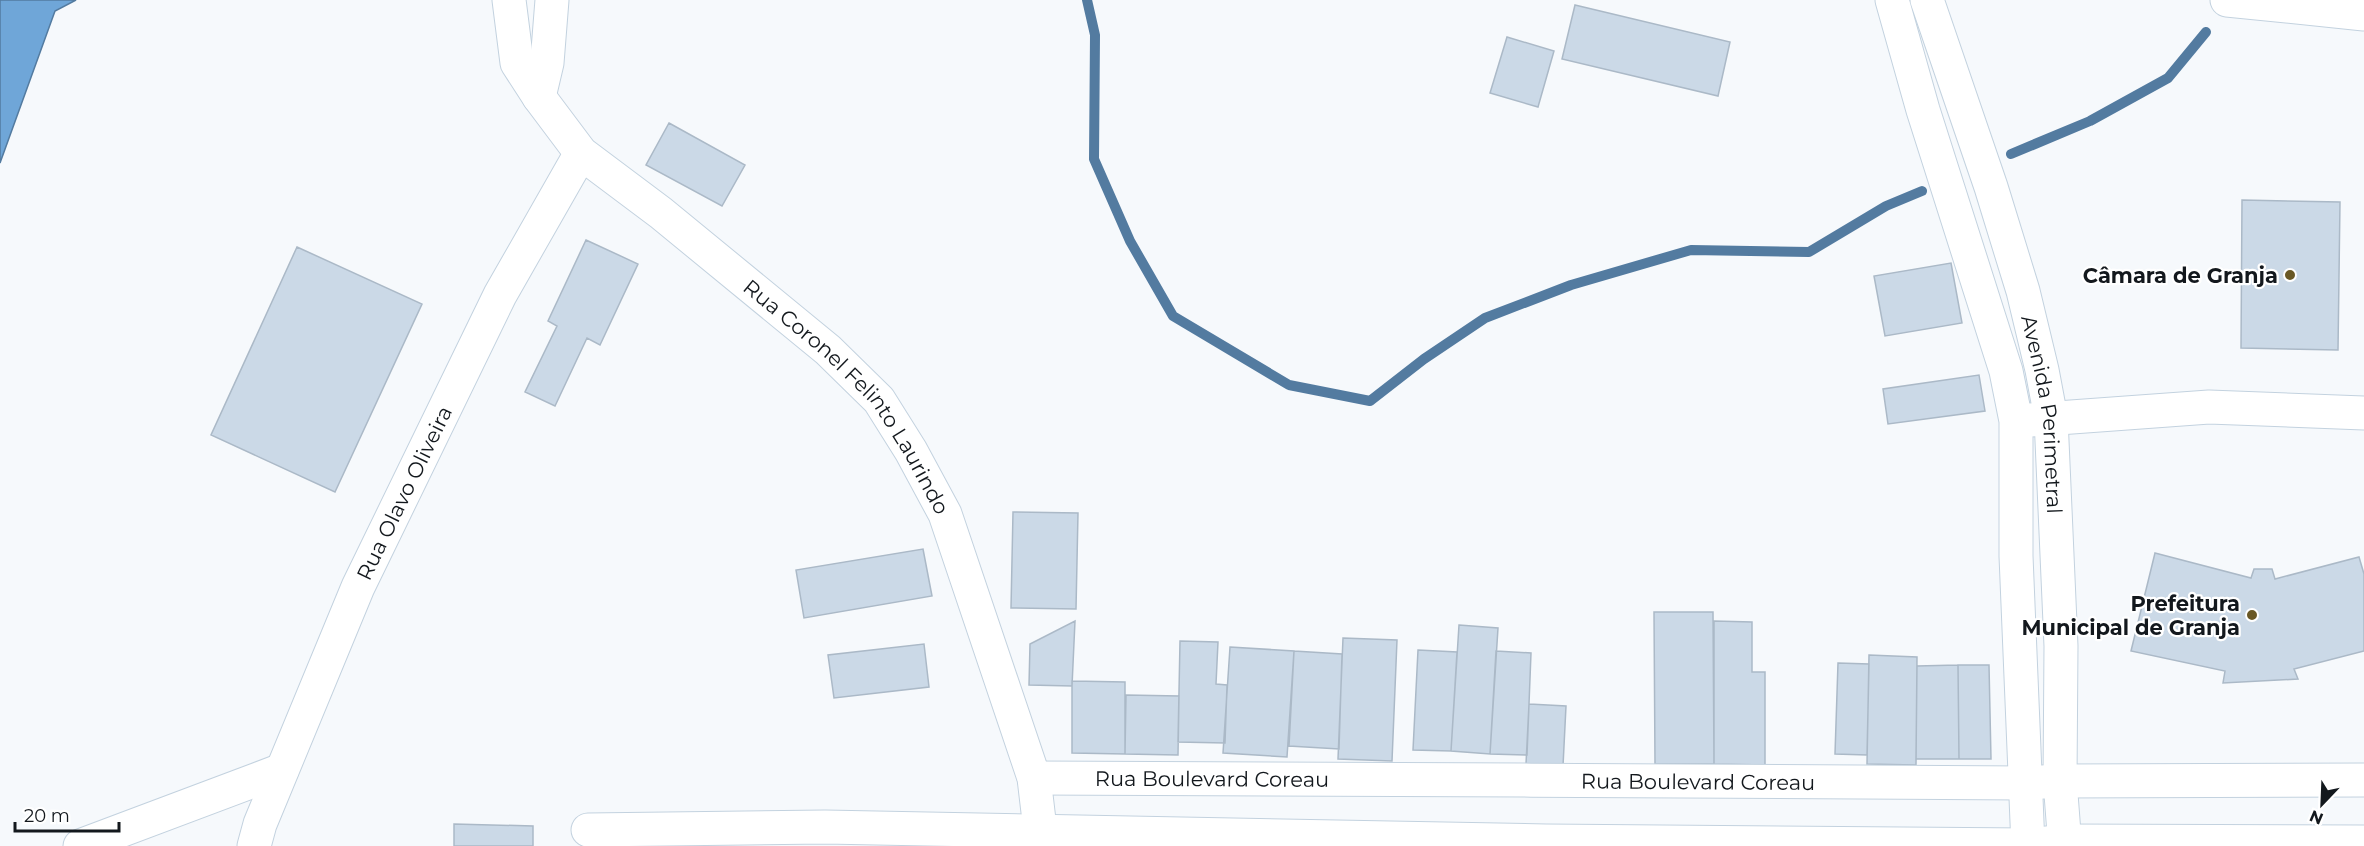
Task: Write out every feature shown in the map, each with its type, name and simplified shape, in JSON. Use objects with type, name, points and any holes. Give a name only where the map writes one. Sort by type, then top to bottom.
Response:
[{"type":"street","points":[[509,0],[517,63],[539,97]]},
{"type":"street","points":[[539,97],[547,63],[552,0]]},
{"type":"street","name":"Avenida Perimetral","points":[[1892,0],[1923,110],[2000,349],[2016,421],[2016,556],[2028,845]]},
{"type":"street","name":"Avenida Perimetral","points":[[1927,0],[1991,187],[2023,291],[2042,370],[2050,418],[2061,646],[2060,781],[2065,844]]},
{"type":"street","points":[[2227,0],[2364,14]]},
{"type":"street","name":"Rua Coronel Felinto Laurindo","points":[[539,97],[581,153],[661,213],[828,350],[879,400],[911,451],[945,514],[1034,778],[1042,839]]},
{"type":"street","name":"Rua Olavo Oliveira","points":[[254,846],[260,824],[358,587],[500,296],[581,153]]},
{"type":"street","points":[[2016,421],[2209,406],[2364,412]]},
{"type":"street","points":[[80,846],[282,770]]},
{"type":"street","name":"Rua Boulevard Coreau","points":[[1034,778],[2025,783],[2364,780]]},
{"type":"street","points":[[588,830],[825,827],[1042,839],[2028,845],[2364,842]]},
{"type":"water","points":[[0,0],[76,0],[55,11],[0,163]]},
{"type":"building","points":[[1575,5],[1730,42],[1718,96],[1562,59]]},
{"type":"building","points":[[1507,37],[1554,51],[1538,107],[1490,93]]},
{"type":"building","points":[[669,123],[745,165],[722,206],[646,165]]},
{"type":"building","name":"Câmara de Granja","points":[[2242,200],[2340,202],[2338,350],[2241,348]]},
{"type":"building","points":[[586,240],[638,264],[600,345],[587,338],[555,406],[525,392],[557,326],[548,321]]},
{"type":"building","points":[[297,247],[422,304],[335,492],[211,435]]},
{"type":"building","points":[[1951,263],[1962,323],[1885,336],[1874,276]]},
{"type":"building","points":[[1979,375],[1985,411],[1888,424],[1883,389]]},
{"type":"building","points":[[1013,512],[1078,513],[1076,609],[1011,608]]},
{"type":"building","points":[[923,549],[932,596],[804,618],[796,570]]},
{"type":"building","name":"Prefeitura Municipal de Granja","points":[[2155,553],[2251,578],[2254,569],[2272,569],[2275,579],[2359,557],[2364,574],[2364,651],[2294,669],[2298,679],[2223,683],[2225,671],[2131,651]]},
{"type":"building","points":[[1654,612],[1713,612],[1714,764],[1655,764]]},
{"type":"building","points":[[1075,621],[1072,686],[1029,685],[1030,644]]},
{"type":"building","points":[[1714,621],[1752,622],[1752,672],[1765,672],[1765,765],[1714,764]]},
{"type":"building","points":[[1459,625],[1498,628],[1490,754],[1451,751]]},
{"type":"building","points":[[1343,638],[1397,640],[1392,761],[1338,759]]},
{"type":"building","points":[[1180,641],[1218,642],[1216,684],[1227,685],[1225,743],[1178,742]]},
{"type":"building","points":[[924,644],[929,687],[834,698],[828,655]]},
{"type":"building","points":[[1230,647],[1294,651],[1287,757],[1223,753]]},
{"type":"building","points":[[1418,650],[1457,652],[1451,751],[1413,750]]},
{"type":"building","points":[[1294,651],[1342,654],[1339,749],[1289,746]]},
{"type":"building","points":[[1496,651],[1531,653],[1527,755],[1490,754]]},
{"type":"building","points":[[1869,655],[1917,657],[1916,765],[1867,764]]},
{"type":"building","points":[[1838,663],[1869,664],[1867,755],[1835,754]]},
{"type":"building","points":[[1958,665],[1959,759],[1916,759],[1917,666]]},
{"type":"building","points":[[1958,665],[1989,665],[1991,759],[1959,759]]},
{"type":"building","points":[[1072,681],[1125,682],[1125,754],[1072,753]]},
{"type":"building","points":[[1126,695],[1179,696],[1178,755],[1125,754]]},
{"type":"building","points":[[1529,704],[1566,706],[1563,766],[1526,764]]},
{"type":"building","points":[[454,824],[533,826],[533,846],[454,846]]},
{"type":"waterway","points":[[1087,0],[1095,35],[1094,159],[1130,241],[1173,316],[1289,385],[1370,401],[1424,359],[1485,318],[1571,285],[1691,250],[1809,252],[1886,206],[1922,191]]},
{"type":"waterway","points":[[2011,154],[2090,121],[2168,78],[2206,32]]},
{"type":"place","name":"Câmara de Granja","points":[[2290,275]]},
{"type":"place","name":"Prefeitura Municipal de Granja","points":[[2252,615]]}]
